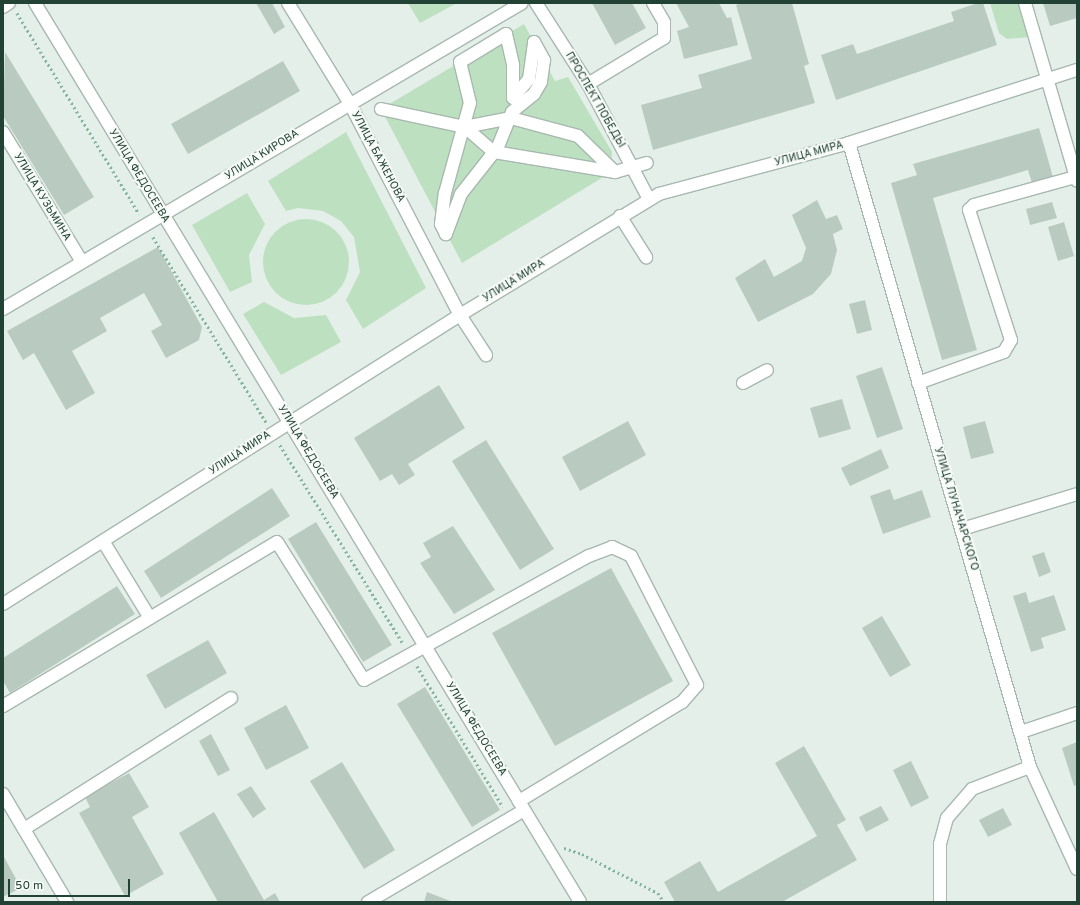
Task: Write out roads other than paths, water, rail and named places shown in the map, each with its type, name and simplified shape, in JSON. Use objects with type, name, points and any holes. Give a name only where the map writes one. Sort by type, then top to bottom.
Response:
[{"type":"street","points":[[3,7],[9,3]]},
{"type":"street","name":"УЛИЦА ФЕДОСЕЕВА","points":[[35,3],[580,902]]},
{"type":"street","name":"УЛИЦА БАЖЕНОВА","points":[[288,3],[349,102],[460,315],[486,355]]},
{"type":"street","name":"УЛИЦА КИРОВА","points":[[3,309],[163,216],[349,102],[522,3]]},
{"type":"street","name":"ПРОСПЕКТ ПОБЕДЫ","points":[[536,3],[588,84],[649,200]]},
{"type":"street","points":[[588,84],[664,38],[664,22],[653,3]]},
{"type":"street","points":[[918,383],[1004,352],[1011,340],[969,210],[974,205],[1076,179],[1025,3]]},
{"type":"street","points":[[506,34],[512,65],[513,98],[529,79],[534,42],[544,60],[541,82],[527,100],[512,112],[511,118],[494,152],[461,194],[446,234],[441,224],[445,193],[465,128],[470,103],[460,62],[506,34]]},
{"type":"street","name":"УЛИЦА МИРА","points":[[3,604],[460,315],[620,216],[649,200],[849,143],[1077,70]]},
{"type":"street","points":[[381,109],[465,128],[511,118],[578,136],[615,172]]},
{"type":"street","points":[[465,128],[494,152],[615,172],[633,170],[647,163]]},
{"type":"street","name":"УЛИЦА КУЗЬМИНА","points":[[3,132],[82,262]]},
{"type":"street","name":"УЛИЦА ЛУНАЧАРСКОГО","points":[[849,143],[1030,767],[1077,869]]},
{"type":"street","points":[[620,216],[646,257]]},
{"type":"street","points":[[743,383],[767,370]]},
{"type":"street","points":[[962,529],[1077,494]]},
{"type":"street","points":[[103,541],[150,618]]},
{"type":"street","points":[[3,706],[277,542],[364,680],[424,644],[589,556],[612,548],[631,556],[697,685],[682,702],[522,805],[511,820],[368,902]]},
{"type":"street","points":[[24,829],[231,698]]},
{"type":"street","points":[[1021,732],[1077,713]]},
{"type":"street","points":[[940,902],[940,844],[947,818],[972,789],[1030,767]]},
{"type":"street","points":[[3,794],[67,902]]}]
